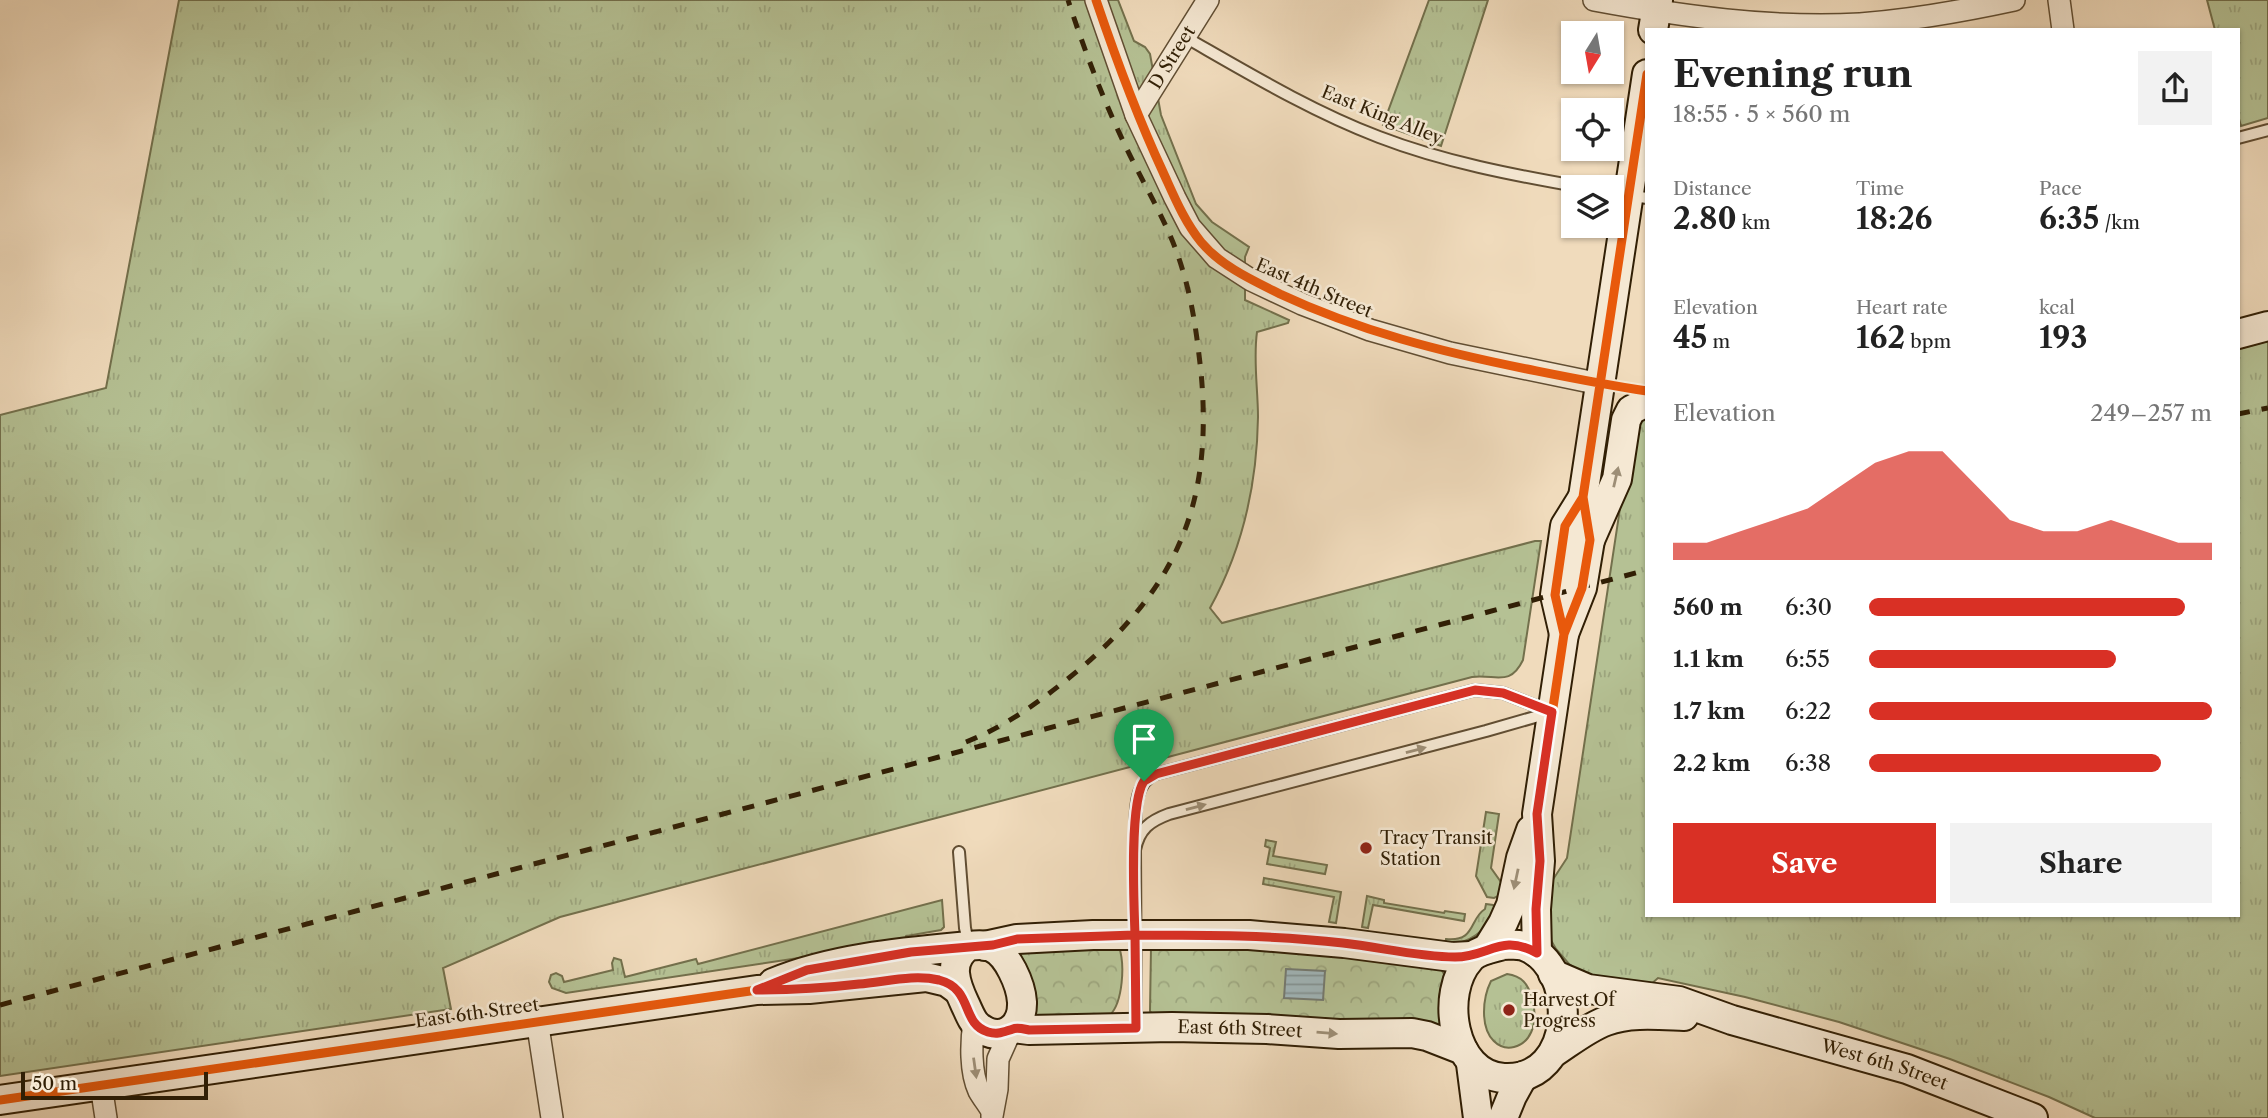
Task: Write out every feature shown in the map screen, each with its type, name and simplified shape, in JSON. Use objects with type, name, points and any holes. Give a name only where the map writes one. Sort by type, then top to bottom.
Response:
[{"type":"street","name":"East 4th Street","points":[[1096,0],[1136,115],[1190,228],[1217,258],[1251,280],[1302,304],[1370,330],[1450,353],[1600,384]]},
{"type":"street","name":"D Street","points":[[1136,115],[1208,0]]},
{"type":"street","points":[[1594,0],[1656,13],[1769,22],[1858,24],[1944,15],[2014,0]]},
{"type":"street","points":[[2059,0],[2063,28]]},
{"type":"street","points":[[1590,540],[1583,497],[1645,87]]},
{"type":"street","points":[[2240,333],[2268,326]]},
{"type":"street","points":[[1600,384],[1645,391]]},
{"type":"street","points":[[1478,1118],[1467,1057],[1455,1026],[1453,997],[1461,971],[1503,923],[1511,905],[1521,858],[1537,814],[1564,634],[1582,588],[1590,540],[1617,479],[1626,420],[1631,410],[1645,403]]},
{"type":"street","points":[[1564,634],[1555,595],[1565,526],[1583,497]]},
{"type":"street","points":[[1467,1057],[1489,1075],[1505,1078],[1523,1076],[1540,1067],[1553,1053],[1562,1030],[1562,1000],[1545,963],[1536,909],[1540,861],[1537,814]]},
{"type":"street","name":"East 6th Street","points":[[757,990],[807,970],[911,952],[1027,938],[1249,935],[1343,943],[1452,957],[1479,953]]},
{"type":"street","points":[[1479,953],[1503,945],[1523,945],[1545,963]]},
{"type":"street","points":[[992,1114],[997,1089],[998,1059],[1021,1014],[1022,1005],[1017,985],[1004,958],[993,948],[977,946],[964,949],[956,961],[954,974],[958,990],[974,1022],[989,1032],[1003,1033],[1012,1029]]},
{"type":"street","name":"West 6th Street","points":[[1545,963],[1588,989],[1679,1001],[1732,1020],[1907,1069],[2030,1117]]},
{"type":"street","name":"East 6th Street","points":[[0,1100],[757,990],[810,989],[926,977],[947,982],[958,990]]},
{"type":"street","name":"West 6th Street","points":[[1553,1053],[1592,1027],[1608,1020],[1641,1015],[1732,1020]]},
{"type":"street","points":[[537,1020],[552,1118]]},
{"type":"street","points":[[974,1022],[974,1070],[978,1090],[992,1114]]},
{"type":"street","name":"East 6th Street","points":[[1012,1029],[1232,1028],[1361,1034],[1412,1033],[1436,1039],[1467,1057]]},
{"type":"street","points":[[1503,1118],[1523,1076]]},
{"type":"street","points":[[101,1085],[106,1118]]},
{"type":"lane","name":"East King Alley","points":[[1185,37],[1324,113],[1379,137],[1438,157],[1561,183]]},
{"type":"lane","points":[[2240,137],[2268,130]]},
{"type":"lane","points":[[1136,1028],[1135,820],[1139,792],[1144,781],[1151,776],[1475,690],[1503,693],[1552,712]]},
{"type":"lane","points":[[1135,850],[1138,837],[1146,826],[1169,814],[1552,712]]},
{"type":"lane","points":[[959,852],[965,928],[977,946]]},
{"type":"green space","points":[[179,0],[1118,0],[1134,41],[1145,47],[1150,54],[1161,115],[1196,204],[1212,222],[1249,247],[1245,257],[1245,300],[1289,320],[1288,323],[1257,332],[1258,417],[1251,492],[1231,563],[1210,608],[1222,623],[1541,541],[1523,660],[1513,674],[1502,678],[1472,677],[560,917],[443,968],[451,1009],[0,1076],[0,415],[106,388]]},
{"type":"green space","points":[[1429,0],[1488,0],[1441,146],[1383,125]]},
{"type":"green space","points":[[2207,0],[2268,0],[2268,118],[2241,126],[2240,28],[2214,28]]},
{"type":"green space","points":[[2268,341],[2268,1118],[2095,1118],[2049,1097],[1950,1059],[1839,1022],[1658,978],[1649,986],[1583,974],[1569,964],[1548,935],[1550,884],[1567,858],[1624,482],[1635,425],[1645,416],[1645,917],[2240,917],[2240,348]]},
{"type":"green space","points":[[1486,812],[1499,814],[1491,868],[1503,885],[1505,893],[1494,898],[1487,897],[1476,876]]},
{"type":"green space","points":[[1266,840],[1276,842],[1273,856],[1327,865],[1325,874],[1267,864],[1270,848],[1265,846]]},
{"type":"green space","points":[[1264,878],[1341,892],[1336,923],[1329,922],[1334,897],[1263,884]]},
{"type":"green space","points":[[1367,896],[1384,900],[1384,903],[1465,914],[1464,921],[1373,905],[1368,928],[1362,927]]},
{"type":"green space","points":[[942,900],[944,927],[941,930],[906,936],[905,942],[566,993],[552,988],[549,982],[551,975],[556,973],[562,976],[564,982],[613,970],[614,958],[621,960],[625,977],[696,959],[698,964]]},
{"type":"green space","points":[[1486,904],[1493,905],[1498,911],[1482,930],[1470,939],[1445,945],[1446,939],[1456,939],[1467,933]]},
{"type":"green space","points":[[1267,944],[1441,969],[1444,974],[1439,997],[1441,1026],[1153,1015],[1150,1011],[1151,947]]},
{"type":"green space","points":[[1119,947],[1122,982],[1118,1001],[1110,1015],[1036,1018],[1012,950]]},
{"type":"green space","points":[[1507,974],[1517,977],[1526,985],[1532,998],[1535,1017],[1531,1032],[1524,1042],[1514,1047],[1503,1047],[1494,1041],[1487,1030],[1484,1012],[1491,981]]},
{"type":"water","points":[[1286,969],[1325,971],[1323,1000],[1284,998]]},
{"type":"railway","points":[[966,742],[1026,710],[1081,668],[1115,636],[1143,604],[1165,571],[1182,537],[1194,500],[1201,461],[1201,372],[1186,281],[1170,236],[1108,108],[1068,0]]},
{"type":"railway","points":[[2240,414],[2268,408]]},
{"type":"railway","points":[[0,1005],[1645,571]]},
{"type":"cycle path","points":[[1096,0],[1136,109],[1180,208],[1201,242],[1227,265],[1280,294],[1370,330],[1495,362],[1645,391]]},
{"type":"cycle path","points":[[1537,814],[1564,634],[1582,588],[1590,540],[1583,497],[1645,87]]},
{"type":"cycle path","points":[[1564,634],[1555,595],[1565,526],[1583,497]]},
{"type":"cycle path","points":[[0,1100],[757,990],[809,989],[926,977],[947,982],[958,990]]},
{"type":"place","name":"Tracy Transit Station","points":[[1366,848]]},
{"type":"place","name":"Harvest Of Progress","points":[[1509,1010]]},
{"type":"route","points":[[1144,781],[1139,792],[1135,820],[1135,935],[1017,939],[993,945],[911,952],[807,970],[757,990],[810,989],[926,977],[947,982],[958,990],[974,1022],[985,1031],[996,1034],[1014,1028],[1136,1028],[1135,935],[1249,935],[1343,943],[1452,957],[1471,956],[1503,945],[1523,945],[1537,953],[1536,909],[1540,861],[1537,814],[1552,712],[1503,693],[1475,690],[1156,774],[1144,781]]}]
